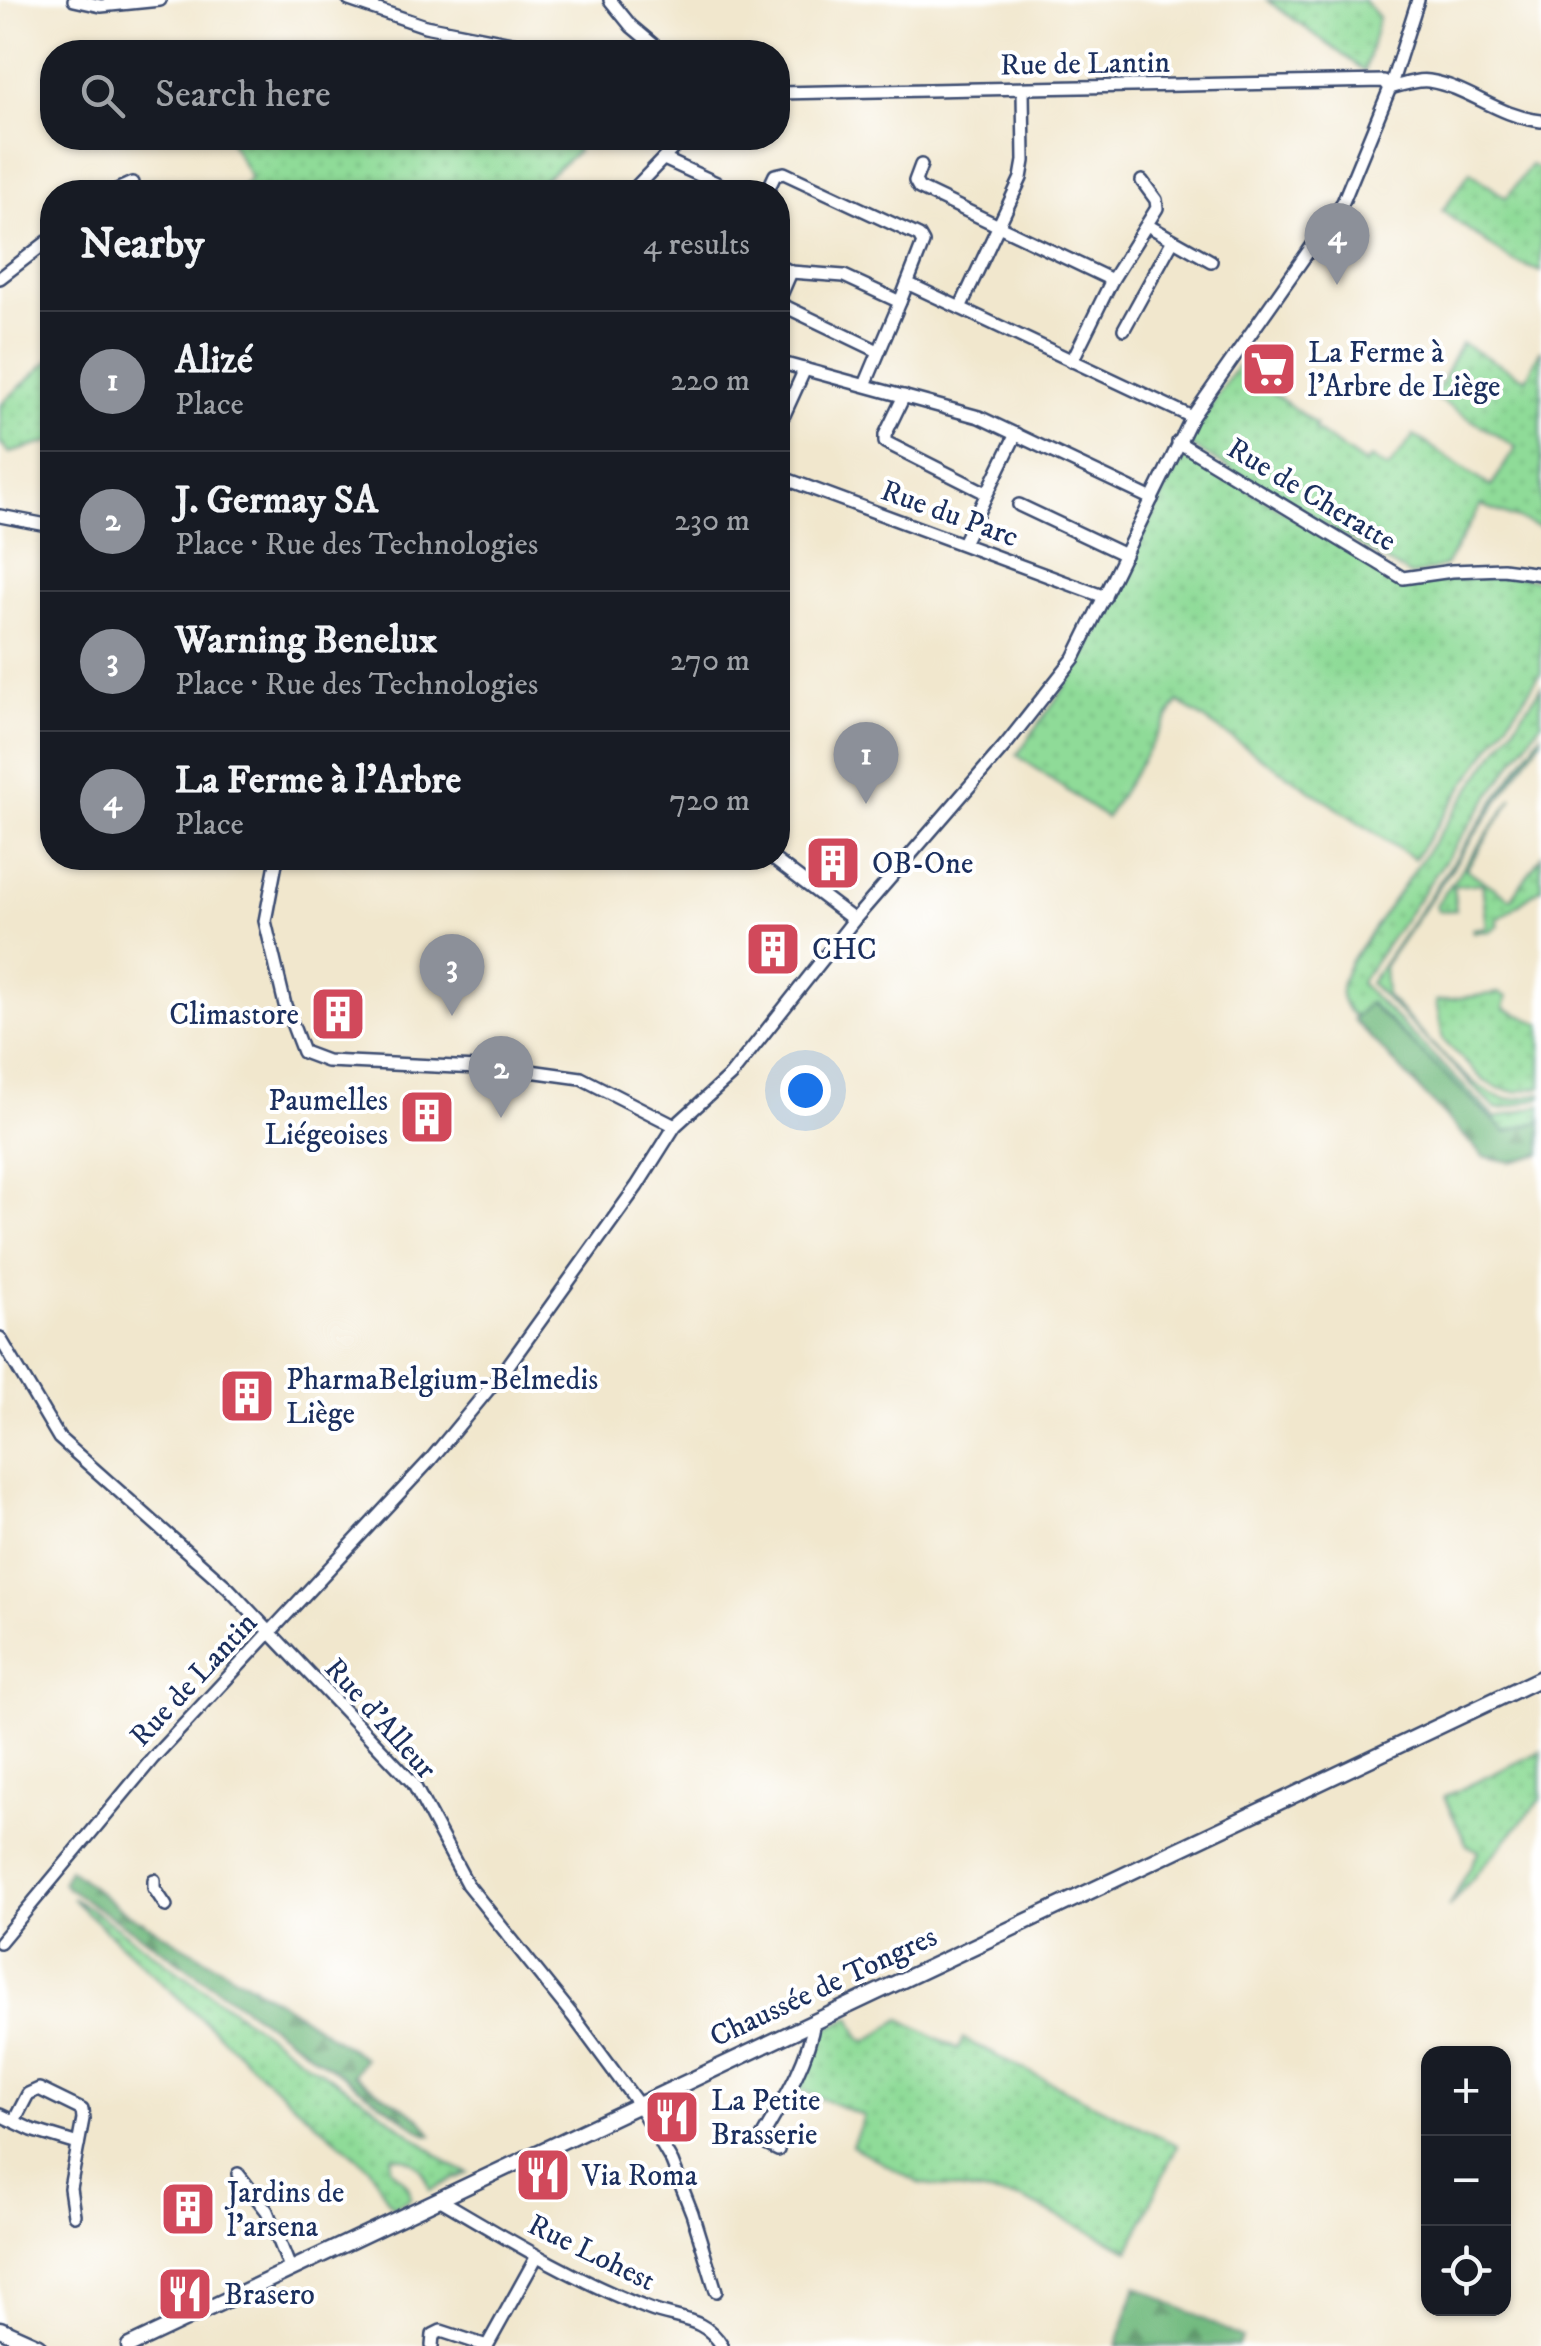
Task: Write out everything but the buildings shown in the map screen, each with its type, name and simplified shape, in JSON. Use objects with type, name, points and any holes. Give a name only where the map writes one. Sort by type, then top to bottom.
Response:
[{"type":"main road","name":"Chaussée de Tongres","points":[[132,2345],[1541,1678]]},
{"type":"main road","points":[[0,2329],[38,2346]]},
{"type":"street","points":[[74,0],[102,6],[160,0]]},
{"type":"street","points":[[349,0],[425,26],[496,40]]},
{"type":"street","points":[[610,0],[648,40]]},
{"type":"street","name":"Rue de Lantin","points":[[2,1935],[134,1780],[431,1459],[507,1367],[637,1186],[675,1126],[732,1076],[854,920],[1008,743],[1074,658],[1192,417],[1344,202],[1390,88],[1418,0]]},
{"type":"street","name":"Rue de Lantin","points":[[1390,88],[1425,80],[1452,88],[1516,118],[1541,121]]},
{"type":"street","name":"Rue de Lantin","points":[[790,94],[1384,81],[1390,88]]},
{"type":"street","points":[[960,308],[1023,170],[1022,90]]},
{"type":"street","points":[[643,180],[673,150]]},
{"type":"street","points":[[664,160],[709,180]]},
{"type":"street","points":[[922,165],[915,181],[919,188],[1112,280]]},
{"type":"street","points":[[774,180],[778,172],[787,174],[921,238],[923,246],[909,284],[865,385]]},
{"type":"street","points":[[1072,361],[1112,280],[1158,204],[1142,181]]},
{"type":"street","points":[[1147,225],[1211,260]]},
{"type":"street","points":[[1124,329],[1173,240]]},
{"type":"street","points":[[0,278],[40,247]]},
{"type":"street","points":[[790,276],[792,272],[844,276],[900,302]]},
{"type":"street","points":[[909,284],[1192,417]]},
{"type":"street","points":[[790,308],[878,351]]},
{"type":"street","points":[[790,365],[980,416],[1152,499]]},
{"type":"street","points":[[790,401],[805,369]]},
{"type":"street","points":[[904,396],[885,442],[986,493]]},
{"type":"street","points":[[962,543],[1016,434]]},
{"type":"street","name":"Rue de Cheratte","points":[[1178,442],[1404,578],[1486,570],[1541,574]]},
{"type":"street","name":"Rue du Parc","points":[[790,480],[1105,597]]},
{"type":"street","points":[[1019,505],[1125,555]]},
{"type":"street","points":[[0,516],[40,524]]},
{"type":"street","points":[[275,870],[265,921],[285,1005],[303,1052],[327,1061],[523,1070],[581,1078],[675,1126]]},
{"type":"street","points":[[788,870],[854,920]]},
{"type":"street","name":"Rue d'Alleur","points":[[0,1338],[59,1438],[228,1588],[413,1782],[467,1884],[638,2104],[672,2162],[716,2292]]},
{"type":"street","points":[[154,1880],[154,1888],[166,1906]]},
{"type":"street","points":[[778,2150],[760,2140],[787,2092],[814,2021]]},
{"type":"street","points":[[14,2121],[28,2094],[39,2089],[82,2110],[70,2188],[74,2215]]},
{"type":"street","points":[[0,2115],[78,2144]]},
{"type":"street","points":[[238,2174],[267,2210],[290,2268]]},
{"type":"street","name":"Rue Lohest","points":[[438,2199],[537,2256],[651,2310],[703,2324],[722,2346]]},
{"type":"street","points":[[432,2346],[433,2335],[440,2331],[487,2346],[537,2256]]},
{"type":"green space","points":[[1267,0],[1364,0],[1379,17],[1365,71]]},
{"type":"green space","points":[[235,150],[577,152],[543,180],[251,178]]},
{"type":"green space","points":[[1531,165],[1541,170],[1541,272],[1512,261],[1442,211],[1470,172],[1506,198]]},
{"type":"green space","points":[[1461,343],[1526,379],[1541,349],[1541,528],[1481,505],[1445,566],[1411,576],[1186,443],[1237,366],[1316,425],[1314,429],[1365,464],[1370,458],[1388,469],[1414,435],[1491,487],[1516,447],[1434,397]]},
{"type":"green space","points":[[40,369],[40,444],[10,453],[0,443],[0,405]]},
{"type":"green space","points":[[1184,451],[1403,583],[1509,576],[1541,580],[1541,673],[1414,859],[1178,702],[1106,818],[1017,755],[1097,634]]},
{"type":"green space","points":[[1541,687],[1541,722],[1360,983],[1496,1118],[1541,1105],[1541,1121],[1506,1132],[1370,1003],[1356,1017],[1344,1005],[1341,992],[1351,961]]},
{"type":"green space","points":[[1541,734],[1384,966],[1386,995],[1475,1083],[1508,1099],[1541,1093],[1541,1098],[1501,1109],[1495,1108],[1370,983]]},
{"type":"green space","points":[[1513,798],[1466,869],[1511,899],[1541,856],[1541,888],[1497,920],[1499,925],[1490,931],[1473,932],[1487,927],[1482,883],[1453,886],[1456,910],[1438,911],[1436,905]]},
{"type":"green space","points":[[1499,993],[1507,997],[1504,1008],[1541,1024],[1541,1087],[1516,1092],[1497,1088],[1483,1080],[1443,1040],[1436,1001]]},
{"type":"green space","points":[[1369,1003],[1506,1132],[1541,1121],[1541,1154],[1511,1162],[1483,1156],[1353,1019]]},
{"type":"green space","points":[[1541,1751],[1541,1799],[1448,1907],[1479,1851],[1467,1845],[1444,1797]]},
{"type":"green space","points":[[69,1869],[119,1908],[283,2004],[364,2058],[353,2075],[421,2119],[432,2135],[67,1888],[63,1882]]},
{"type":"green space","points":[[71,1898],[370,2103],[451,2165],[468,2173],[430,2190],[417,2165],[392,2157],[391,2168],[405,2182],[410,2199],[392,2207],[369,2167],[287,2098]]},
{"type":"green space","points":[[851,2017],[861,2039],[867,2041],[901,2019],[958,2049],[963,2039],[1177,2145],[1129,2250],[1022,2199],[919,2183],[852,2146],[864,2116],[793,2087],[817,2033]]},
{"type":"green space","points":[[1136,2286],[1242,2338],[1238,2346],[1117,2346]]},
{"type":"place","name":"La Ferme à l'Arbre","points":[[1337,285]]},
{"type":"place","name":"La Ferme à l’Arbre de Liège","points":[[1269,369]]},
{"type":"place","name":"Alizé","points":[[866,804]]},
{"type":"place","name":"OB-One","points":[[833,863]]},
{"type":"place","name":"CHC","points":[[773,949]]},
{"type":"place","name":"Climastore","points":[[338,1014]]},
{"type":"place","name":"Warning Benelux","points":[[452,1016]]},
{"type":"place","name":"Paumelles Liégeoises","points":[[427,1117]]},
{"type":"place","name":"J. Germay SA","points":[[501,1118]]},
{"type":"place","name":"PharmaBelgium-Belmedis Liège","points":[[247,1396]]},
{"type":"place","name":"La Petite Brasserie","points":[[672,2117]]},
{"type":"place","name":"Via Roma","points":[[543,2175]]},
{"type":"place","name":"Jardins de l'arsena","points":[[188,2209]]},
{"type":"place","name":"Brasero","points":[[185,2294]]}]
